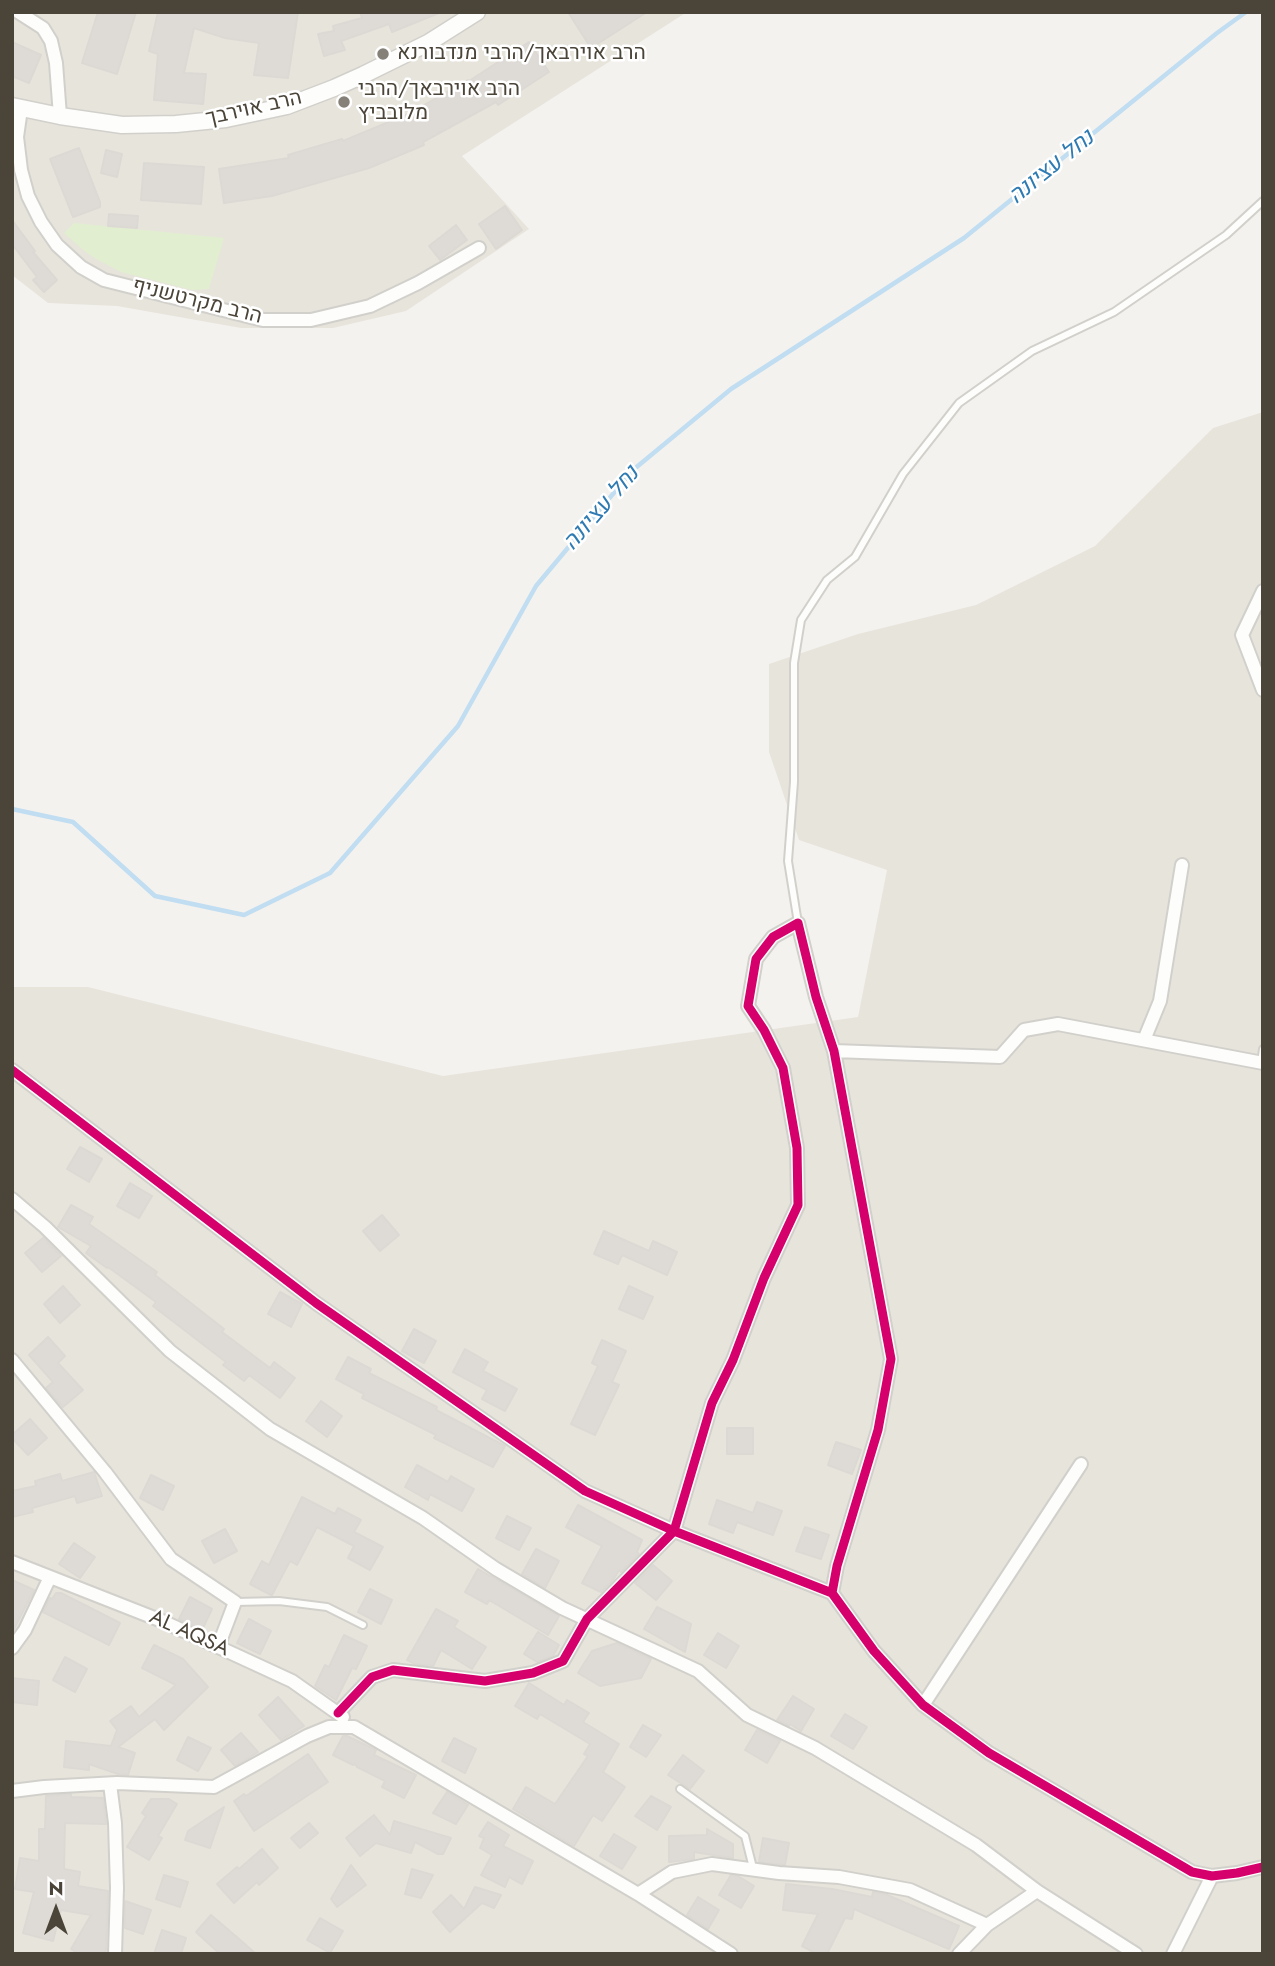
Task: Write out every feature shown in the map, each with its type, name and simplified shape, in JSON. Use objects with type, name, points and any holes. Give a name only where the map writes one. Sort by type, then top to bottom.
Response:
[{"type":"street","points":[[18,12],[43,28],[51,41],[56,63],[60,116]]},
{"type":"street","name":"הרב אוירבך","points":[[17,107],[122,125],[176,124],[226,119],[287,106],[363,75],[428,43],[477,12]]},
{"type":"street","name":"הרב מקרטשניף","points":[[17,107],[21,170],[28,196],[41,222],[57,244],[81,267],[104,280],[263,320],[311,320],[370,306],[418,283],[479,248]]},
{"type":"street","points":[[1263,591],[1242,635],[1263,691]]},
{"type":"street","points":[[1144,1040],[1160,1001],[1182,865]]},
{"type":"street","points":[[338,1713],[372,1677],[393,1670],[485,1681],[533,1672],[563,1661],[587,1619],[674,1531],[712,1403],[733,1360],[765,1278],[798,1205],[797,1147],[783,1068],[764,1030],[748,1006],[756,959],[773,937],[798,923],[816,997],[834,1051],[891,1359],[878,1430],[837,1566],[832,1593]]},
{"type":"street","points":[[834,1051],[1000,1057],[1024,1030],[1058,1024],[1262,1063]]},
{"type":"street","points":[[12,1070],[316,1303],[574,1484],[674,1531],[832,1593],[874,1650],[923,1705],[989,1753],[1192,1872],[1212,1876],[1237,1874],[1263,1867]]},
{"type":"street","points":[[12,1199],[45,1227],[170,1352],[270,1429],[423,1518],[496,1569],[562,1608],[698,1671],[747,1715],[815,1748],[976,1845],[1037,1891],[1136,1954]]},
{"type":"street","points":[[12,1360],[105,1472],[171,1559],[235,1602],[218,1647]]},
{"type":"street","points":[[923,1705],[1080,1464]]},
{"type":"street","name":"AL AQSA","points":[[12,1562],[162,1621],[292,1681],[354,1727],[638,1894],[731,1954]]},
{"type":"street","points":[[12,1648],[25,1630],[50,1577]]},
{"type":"street","points":[[12,1791],[110,1784],[214,1787],[307,1736],[329,1727],[354,1727]]},
{"type":"street","points":[[110,1784],[116,1823],[114,1954]]},
{"type":"street","points":[[638,1894],[671,1872],[712,1864],[779,1874],[839,1877],[911,1891],[987,1925]]},
{"type":"street","points":[[1173,1954],[1212,1876]]},
{"type":"street","points":[[959,1954],[987,1925],[1037,1891]]},
{"type":"lane","points":[[798,923],[788,861],[794,782],[793,663],[801,620],[820,590],[827,580],[855,557],[903,474],[960,403],[1032,351],[1114,312],[1226,235],[1263,201]]},
{"type":"lane","points":[[1262,1063],[1263,1049]]},
{"type":"lane","points":[[235,1602],[279,1601],[327,1607],[363,1625]]},
{"type":"lane","points":[[680,1789],[745,1836],[754,1870]]},
{"type":"shaded area","points":[[12,12],[687,12],[462,156],[529,229],[406,311],[333,328],[241,328],[117,306],[48,303],[12,275]]},
{"type":"shaded area","points":[[1263,412],[1263,1954],[12,1954],[12,987],[88,987],[443,1076],[858,1017],[887,870],[799,840],[769,752],[769,664],[858,634],[976,605],[1095,546],[1213,428]]},
{"type":"green space","points":[[74,223],[224,238],[209,289],[192,290],[121,272],[96,259],[64,233]]},
{"type":"building","points":[[98,12],[136,12],[117,74],[82,63]]},
{"type":"building","points":[[158,12],[298,12],[288,78],[254,75],[259,43],[225,38],[194,28],[184,73],[206,74],[203,104],[154,100],[158,54],[149,51]]},
{"type":"building","points":[[360,12],[439,13],[392,32],[389,24],[341,41],[345,50],[324,56],[318,34],[334,31],[333,26],[362,18]]},
{"type":"building","points":[[568,12],[647,12],[591,48]]},
{"type":"building","points":[[12,42],[41,55],[29,83],[12,76]]},
{"type":"building","points":[[529,42],[549,72],[498,105],[496,102],[423,142],[424,145],[369,168],[272,196],[224,203],[219,169],[289,158],[288,155],[342,139],[343,141],[425,107],[424,105],[469,81]]},
{"type":"building","points":[[79,148],[100,207],[73,217],[50,159]]},
{"type":"building","points":[[106,150],[122,154],[117,177],[101,173]]},
{"type":"building","points":[[144,163],[204,167],[201,204],[141,200]]},
{"type":"building","points":[[505,206],[522,230],[496,249],[479,224]]},
{"type":"building","points":[[109,214],[138,216],[137,228],[108,226]]},
{"type":"building","points":[[12,220],[35,251],[33,252],[57,280],[44,292],[33,280],[37,277],[12,244]]},
{"type":"building","points":[[456,225],[467,240],[440,260],[429,246]]},
{"type":"building","points":[[80,1147],[102,1159],[89,1182],[67,1169]]},
{"type":"building","points":[[130,1183],[152,1196],[139,1218],[117,1206]]},
{"type":"building","points":[[71,1205],[93,1217],[89,1224],[157,1272],[155,1275],[224,1329],[222,1332],[270,1368],[274,1362],[295,1378],[280,1398],[249,1375],[244,1381],[223,1365],[226,1362],[153,1306],[156,1302],[86,1253],[91,1246],[58,1227]]},
{"type":"building","points":[[382,1215],[399,1235],[380,1251],[363,1231]]},
{"type":"building","points":[[604,1231],[649,1251],[653,1241],[677,1252],[667,1275],[622,1255],[618,1264],[594,1254]]},
{"type":"building","points":[[43,1238],[61,1256],[42,1272],[25,1253]]},
{"type":"building","points":[[63,1286],[80,1305],[60,1323],[44,1304]]},
{"type":"building","points":[[629,1286],[653,1297],[643,1319],[619,1309]]},
{"type":"building","points":[[280,1292],[302,1304],[291,1327],[268,1314]]},
{"type":"building","points":[[414,1329],[436,1341],[424,1363],[402,1351]]},
{"type":"building","points":[[48,1337],[65,1356],[58,1363],[83,1390],[63,1407],[46,1388],[53,1382],[29,1355]]},
{"type":"building","points":[[602,1340],[626,1351],[612,1382],[619,1385],[595,1435],[571,1424],[598,1366],[592,1363]]},
{"type":"building","points":[[465,1349],[488,1362],[483,1371],[517,1389],[505,1411],[482,1399],[487,1390],[453,1372]]},
{"type":"building","points":[[348,1357],[371,1369],[369,1373],[437,1407],[436,1410],[505,1446],[493,1467],[362,1398],[364,1394],[336,1379]]},
{"type":"building","points":[[321,1401],[342,1416],[327,1437],[306,1421]]},
{"type":"building","points":[[30,1419],[47,1438],[28,1455],[12,1435]]},
{"type":"building","points":[[727,1428],[753,1428],[753,1454],[727,1454]]},
{"type":"building","points":[[836,1442],[861,1450],[852,1474],[828,1465]]},
{"type":"building","points":[[417,1465],[448,1482],[451,1476],[474,1489],[462,1511],[430,1494],[428,1500],[405,1487]]},
{"type":"building","points":[[94,1472],[102,1496],[77,1503],[75,1496],[32,1508],[33,1512],[12,1517],[12,1491],[36,1486],[35,1481],[60,1474],[62,1481]]},
{"type":"building","points":[[151,1475],[174,1486],[163,1510],[140,1498]]},
{"type":"building","points":[[302,1497],[335,1514],[338,1508],[361,1520],[354,1532],[383,1547],[370,1570],[348,1558],[354,1546],[317,1527],[297,1565],[290,1561],[271,1595],[250,1584],[262,1561],[269,1565]]},
{"type":"building","points":[[717,1500],[753,1513],[757,1502],[782,1511],[773,1535],[737,1522],[733,1533],[709,1524]]},
{"type":"building","points":[[578,1505],[642,1540],[637,1552],[639,1554],[621,1572],[619,1570],[601,1592],[582,1583],[602,1546],[566,1527]]},
{"type":"building","points":[[507,1516],[531,1528],[519,1550],[496,1538]]},
{"type":"building","points":[[805,1527],[829,1535],[821,1559],[796,1551]]},
{"type":"building","points":[[225,1529],[237,1551],[214,1563],[202,1541]]},
{"type":"building","points":[[74,1543],[95,1557],[80,1578],[59,1564]]},
{"type":"building","points":[[536,1549],[559,1561],[545,1588],[522,1574]]},
{"type":"building","points":[[653,1565],[672,1581],[656,1600],[635,1583]]},
{"type":"building","points":[[478,1569],[559,1616],[548,1635],[489,1600],[487,1604],[465,1592]]},
{"type":"building","points":[[12,1580],[34,1590],[12,1633]]},
{"type":"building","points":[[370,1589],[392,1600],[381,1624],[358,1612]]},
{"type":"building","points":[[61,1593],[120,1623],[109,1645],[43,1612],[50,1598]]},
{"type":"building","points":[[190,1597],[212,1609],[202,1630],[179,1619]]},
{"type":"building","points":[[657,1607],[691,1624],[685,1652],[644,1629]]},
{"type":"building","points":[[436,1609],[458,1621],[454,1627],[486,1647],[472,1669],[441,1650],[433,1666],[407,1660]]},
{"type":"building","points":[[249,1619],[271,1631],[260,1654],[237,1643]]},
{"type":"building","points":[[538,1632],[559,1645],[553,1656],[537,1662],[524,1654]]},
{"type":"building","points":[[718,1633],[739,1646],[726,1668],[704,1655]]},
{"type":"building","points":[[344,1635],[367,1646],[336,1700],[315,1686],[325,1665],[329,1667]]},
{"type":"building","points":[[617,1643],[651,1659],[641,1678],[600,1686],[578,1673],[592,1651]]},
{"type":"building","points":[[154,1645],[183,1659],[208,1687],[164,1730],[155,1719],[118,1747],[135,1753],[128,1775],[89,1764],[89,1770],[64,1767],[66,1741],[111,1746],[117,1730],[110,1721],[131,1706],[139,1717],[176,1685],[142,1668]]},
{"type":"building","points":[[65,1657],[87,1669],[75,1692],[53,1680]]},
{"type":"building","points":[[12,1678],[39,1681],[37,1705],[12,1702]]},
{"type":"building","points":[[529,1683],[564,1705],[567,1700],[589,1713],[583,1722],[619,1744],[603,1772],[625,1787],[602,1821],[593,1815],[574,1846],[513,1809],[526,1787],[555,1804],[588,1756],[584,1754],[590,1744],[540,1714],[537,1719],[515,1706]]},
{"type":"building","points":[[793,1696],[814,1709],[801,1731],[777,1720]]},
{"type":"building","points":[[278,1697],[304,1726],[281,1740],[259,1715]]},
{"type":"building","points":[[845,1714],[867,1727],[853,1749],[831,1736]]},
{"type":"building","points":[[643,1725],[661,1735],[646,1757],[630,1747]]},
{"type":"building","points":[[757,1730],[780,1741],[767,1763],[745,1750]]},
{"type":"building","points":[[241,1733],[258,1752],[235,1766],[221,1750]]},
{"type":"building","points":[[343,1736],[376,1750],[374,1755],[416,1775],[404,1798],[382,1787],[385,1781],[333,1755]]},
{"type":"building","points":[[188,1737],[211,1748],[198,1771],[177,1760]]},
{"type":"building","points":[[454,1738],[476,1749],[465,1773],[442,1761]]},
{"type":"building","points":[[308,1754],[328,1782],[254,1831],[234,1801],[244,1794],[246,1796]]},
{"type":"building","points":[[683,1755],[704,1771],[690,1789],[668,1775]]},
{"type":"building","points":[[447,1792],[468,1805],[456,1824],[433,1813]]},
{"type":"building","points":[[71,1794],[71,1797],[103,1798],[106,1824],[65,1823],[64,1869],[80,1872],[78,1886],[108,1891],[104,1954],[79,1954],[71,1949],[91,1915],[61,1910],[53,1941],[23,1933],[34,1892],[15,1889],[20,1858],[39,1861],[39,1829],[45,1829],[46,1796]]},
{"type":"building","points":[[651,1796],[671,1807],[657,1830],[635,1816]]},
{"type":"building","points":[[151,1799],[169,1799],[177,1804],[158,1836],[162,1838],[149,1860],[127,1847],[146,1816],[142,1813]]},
{"type":"building","points":[[224,1807],[210,1848],[185,1840],[188,1831]]},
{"type":"building","points":[[374,1815],[390,1835],[394,1821],[451,1838],[443,1854],[415,1842],[411,1853],[376,1843],[360,1856],[346,1838]]},
{"type":"building","points":[[488,1822],[509,1835],[503,1846],[533,1861],[522,1884],[509,1877],[505,1887],[481,1875],[492,1855],[480,1848],[484,1838],[479,1836]]},
{"type":"building","points":[[309,1823],[318,1833],[300,1848],[291,1838]]},
{"type":"building","points":[[707,1829],[733,1844],[733,1858],[694,1852],[694,1859],[669,1862],[669,1836],[707,1835]]},
{"type":"building","points":[[614,1834],[636,1847],[622,1869],[600,1856]]},
{"type":"building","points":[[763,1838],[789,1843],[785,1865],[759,1862]]},
{"type":"building","points":[[262,1849],[278,1868],[259,1885],[257,1882],[234,1903],[217,1884]]},
{"type":"building","points":[[351,1865],[366,1885],[337,1907],[331,1899]]},
{"type":"building","points":[[412,1869],[433,1875],[421,1898],[405,1894]]},
{"type":"building","points":[[164,1875],[188,1882],[180,1907],[156,1899]]},
{"type":"building","points":[[731,1875],[738,1876],[754,1886],[741,1908],[719,1895]]},
{"type":"building","points":[[786,1884],[872,1897],[873,1892],[885,1894],[959,1926],[949,1949],[854,1909],[852,1919],[845,1918],[827,1954],[817,1954],[802,1946],[818,1914],[783,1910]]},
{"type":"building","points":[[475,1887],[501,1895],[494,1908],[482,1903],[450,1932],[433,1912],[451,1895],[464,1909]]},
{"type":"building","points":[[698,1897],[719,1910],[708,1929],[687,1915]]},
{"type":"building","points":[[125,1901],[151,1910],[143,1934],[125,1928]]},
{"type":"building","points":[[211,1915],[256,1954],[220,1954],[196,1932]]},
{"type":"building","points":[[320,1918],[343,1931],[330,1953],[307,1940]]},
{"type":"building","points":[[162,1930],[186,1938],[181,1954],[154,1954]]},
{"type":"waterway","name":"נחל עציונה","points":[[12,809],[73,822],[155,896],[244,915],[330,873],[458,726],[536,586],[633,470],[731,389],[964,238],[1246,12]]},
{"type":"cycle path","points":[[338,1713],[372,1677],[393,1670],[485,1681],[533,1673],[563,1661],[587,1619],[674,1531],[712,1403],[733,1360],[764,1278],[798,1205],[797,1148],[783,1068],[764,1030],[748,1006],[756,959],[773,937],[798,923],[816,997],[834,1051],[891,1359],[878,1430],[837,1566],[832,1593],[874,1651],[923,1705],[989,1753],[1192,1872],[1212,1876],[1263,1867]]},
{"type":"cycle path","points":[[12,1070],[316,1303],[585,1491],[674,1531],[832,1593]]},
{"type":"place","name":"הרב אוירבאך/הרבי מנדבורנא","points":[[383,54]]},
{"type":"place","name":"הרב אוירבאך/הרבי מלובביץ","points":[[344,102]]}]
